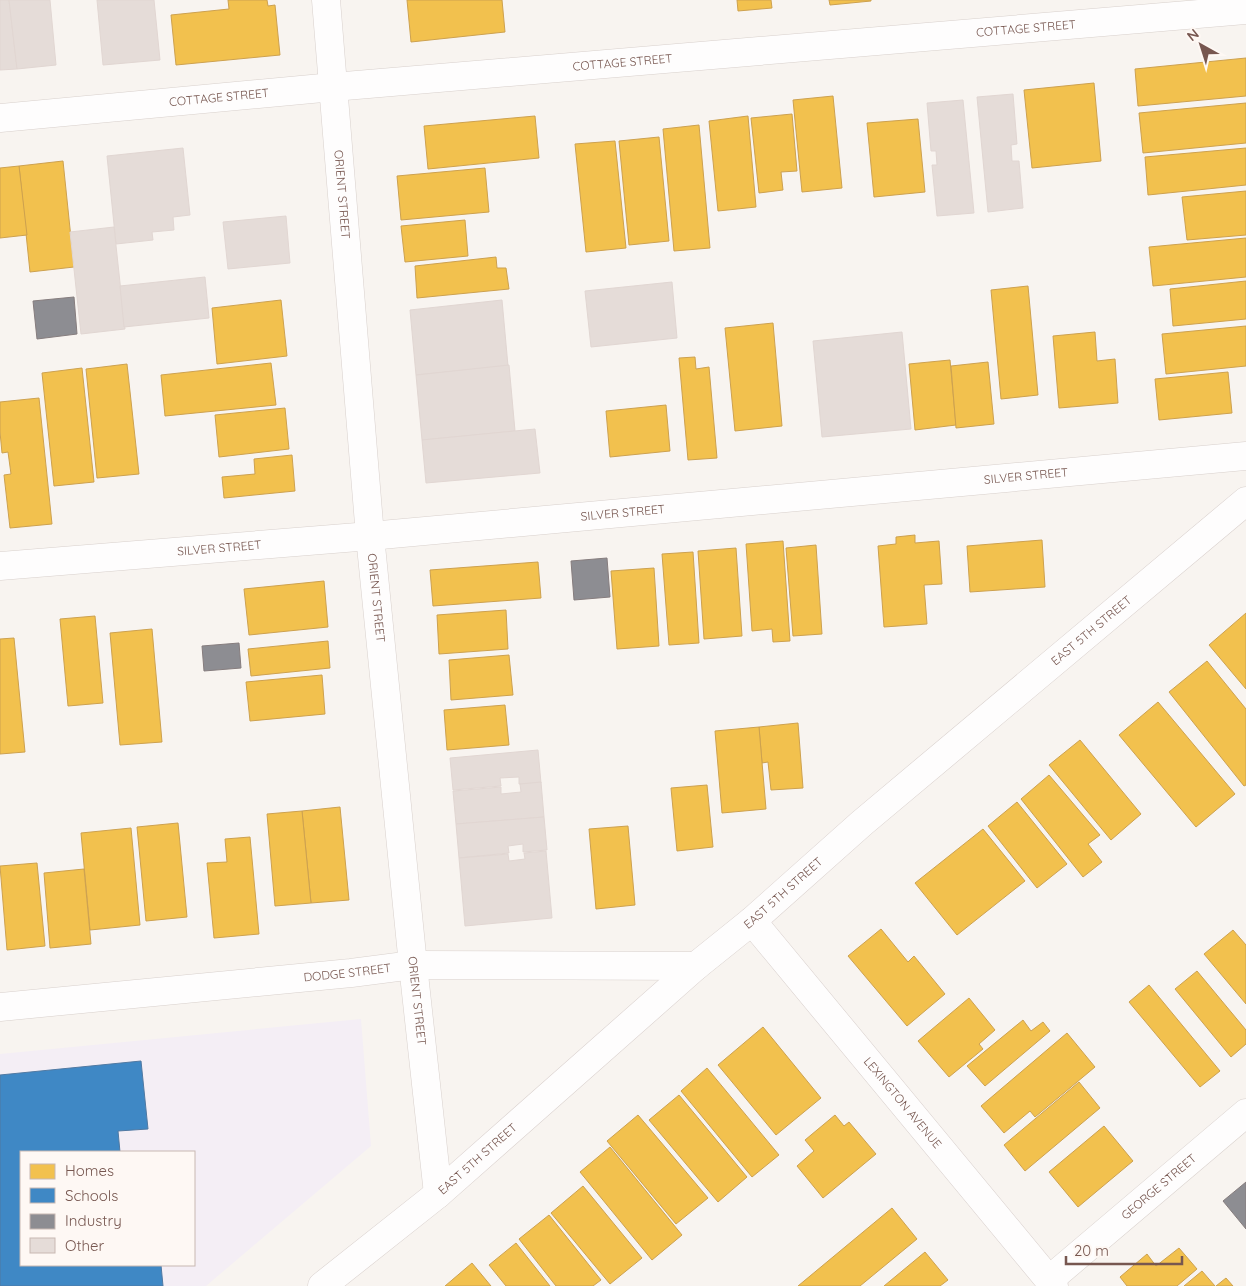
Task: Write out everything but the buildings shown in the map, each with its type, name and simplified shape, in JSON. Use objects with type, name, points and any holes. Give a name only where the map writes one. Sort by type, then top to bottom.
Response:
[{"type":"street","name":"ORIENT STREET","points":[[326,0],[370,536],[438,1194]]},
{"type":"street","name":"COTTAGE STREET","points":[[0,118],[333,87],[1246,10]]},
{"type":"street","name":"SILVER STREET","points":[[0,566],[370,536],[1246,456]]},
{"type":"street","name":"EAST 5TH STREET","points":[[322,1286],[438,1194],[696,966],[752,921],[862,823],[1246,501]]},
{"type":"street","name":"LEXINGTON AVENUE","points":[[752,921],[1052,1283]]},
{"type":"street","name":"DODGE STREET","points":[[0,1007],[351,973],[413,965],[696,966]]},
{"type":"street","name":"GEORGE STREET","points":[[1052,1283],[1246,1113]]},
{"type":"shaded area","points":[[361,1019],[371,1146],[206,1286],[0,1286],[0,1054]]}]
